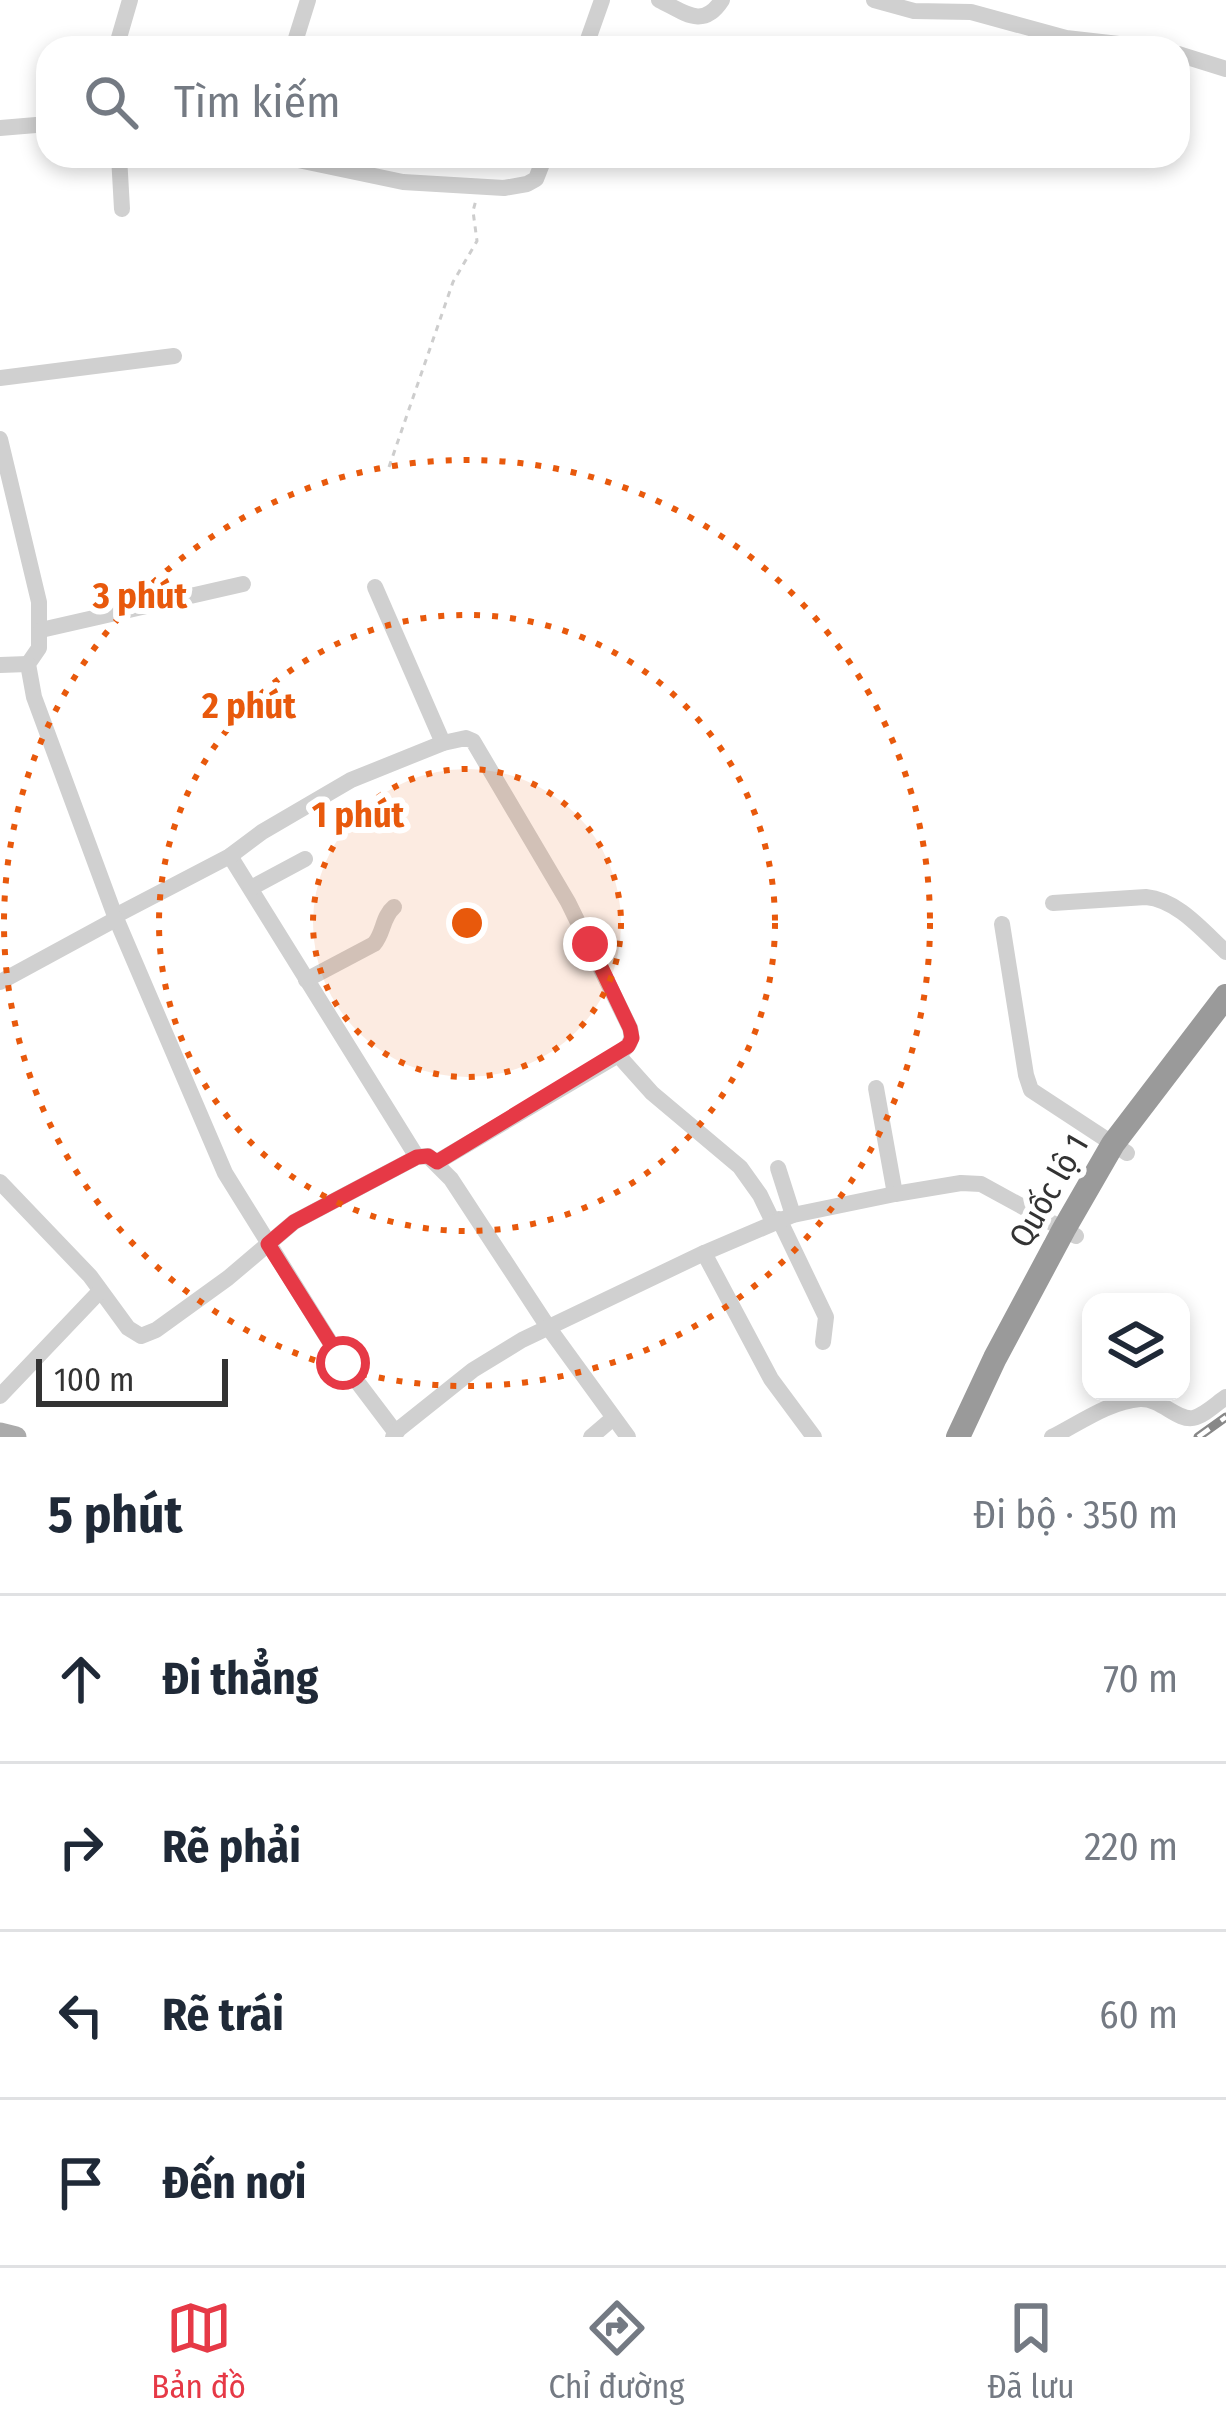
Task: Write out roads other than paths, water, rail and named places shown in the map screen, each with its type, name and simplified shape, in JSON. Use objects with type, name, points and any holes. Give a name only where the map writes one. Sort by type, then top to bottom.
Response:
[{"type":"highway","name":"Quốc lộ 1","points":[[958,1437],[995,1358],[1120,1149],[1226,996]]},
{"type":"highway","name":"Quốc lộ 1","points":[[1120,1149],[1226,1018]]},
{"type":"highway","name":"Quốc lộ 1","points":[[975,1437],[1070,1233]]},
{"type":"main road","points":[[0,1432],[16,1437]]},
{"type":"street","points":[[120,36],[130,0]]},
{"type":"street","points":[[297,36],[308,0]]},
{"type":"street","points":[[589,36],[602,0]]},
{"type":"street","points":[[659,0],[699,17],[710,14],[722,0]]},
{"type":"street","points":[[874,0],[914,10],[971,12],[1059,36]]},
{"type":"street","points":[[1190,58],[1226,68]]},
{"type":"street","points":[[0,128],[36,125]]},
{"type":"street","points":[[120,168],[122,209]]},
{"type":"street","points":[[336,168],[403,182],[480,187],[527,184],[536,179],[540,168]]},
{"type":"street","points":[[0,378],[174,356]]},
{"type":"street","points":[[0,439],[37,587],[39,648],[28,664],[41,721],[116,918],[235,1191],[343,1363],[395,1435],[473,1370],[548,1327],[782,1219],[895,1194],[981,1184],[1070,1233]]},
{"type":"street","points":[[41,630],[243,584]]},
{"type":"street","points":[[375,587],[443,743]]},
{"type":"street","points":[[0,665],[28,664]]},
{"type":"street","points":[[0,982],[230,856],[351,780],[466,738],[473,741],[568,902],[630,1028],[631,1042],[437,1162]]},
{"type":"street","points":[[230,856],[417,1157]]},
{"type":"street","points":[[251,889],[305,859]]},
{"type":"street","points":[[1053,903],[1161,899],[1226,952]]},
{"type":"street","points":[[306,980],[374,944],[394,907]]},
{"type":"street","points":[[1002,924],[1028,1084],[1037,1096],[1120,1149]]},
{"type":"street","points":[[618,1054],[652,1093],[740,1167],[782,1219],[826,1317],[823,1342]]},
{"type":"street","points":[[876,1088],[895,1194]]},
{"type":"street","points":[[0,1182],[63,1246],[132,1332],[148,1335],[228,1278],[294,1222],[417,1157],[428,1156],[451,1179],[548,1327],[628,1437]]},
{"type":"street","points":[[778,1168],[782,1219]]},
{"type":"street","points":[[704,1253],[771,1379],[814,1437]]},
{"type":"street","points":[[0,1396],[100,1291]]},
{"type":"street","points":[[1052,1437],[1134,1400],[1150,1400],[1188,1418],[1226,1397]]},
{"type":"street","points":[[591,1437],[612,1418]]},
{"type":"railway","points":[[1198,1437],[1226,1417]]}]
